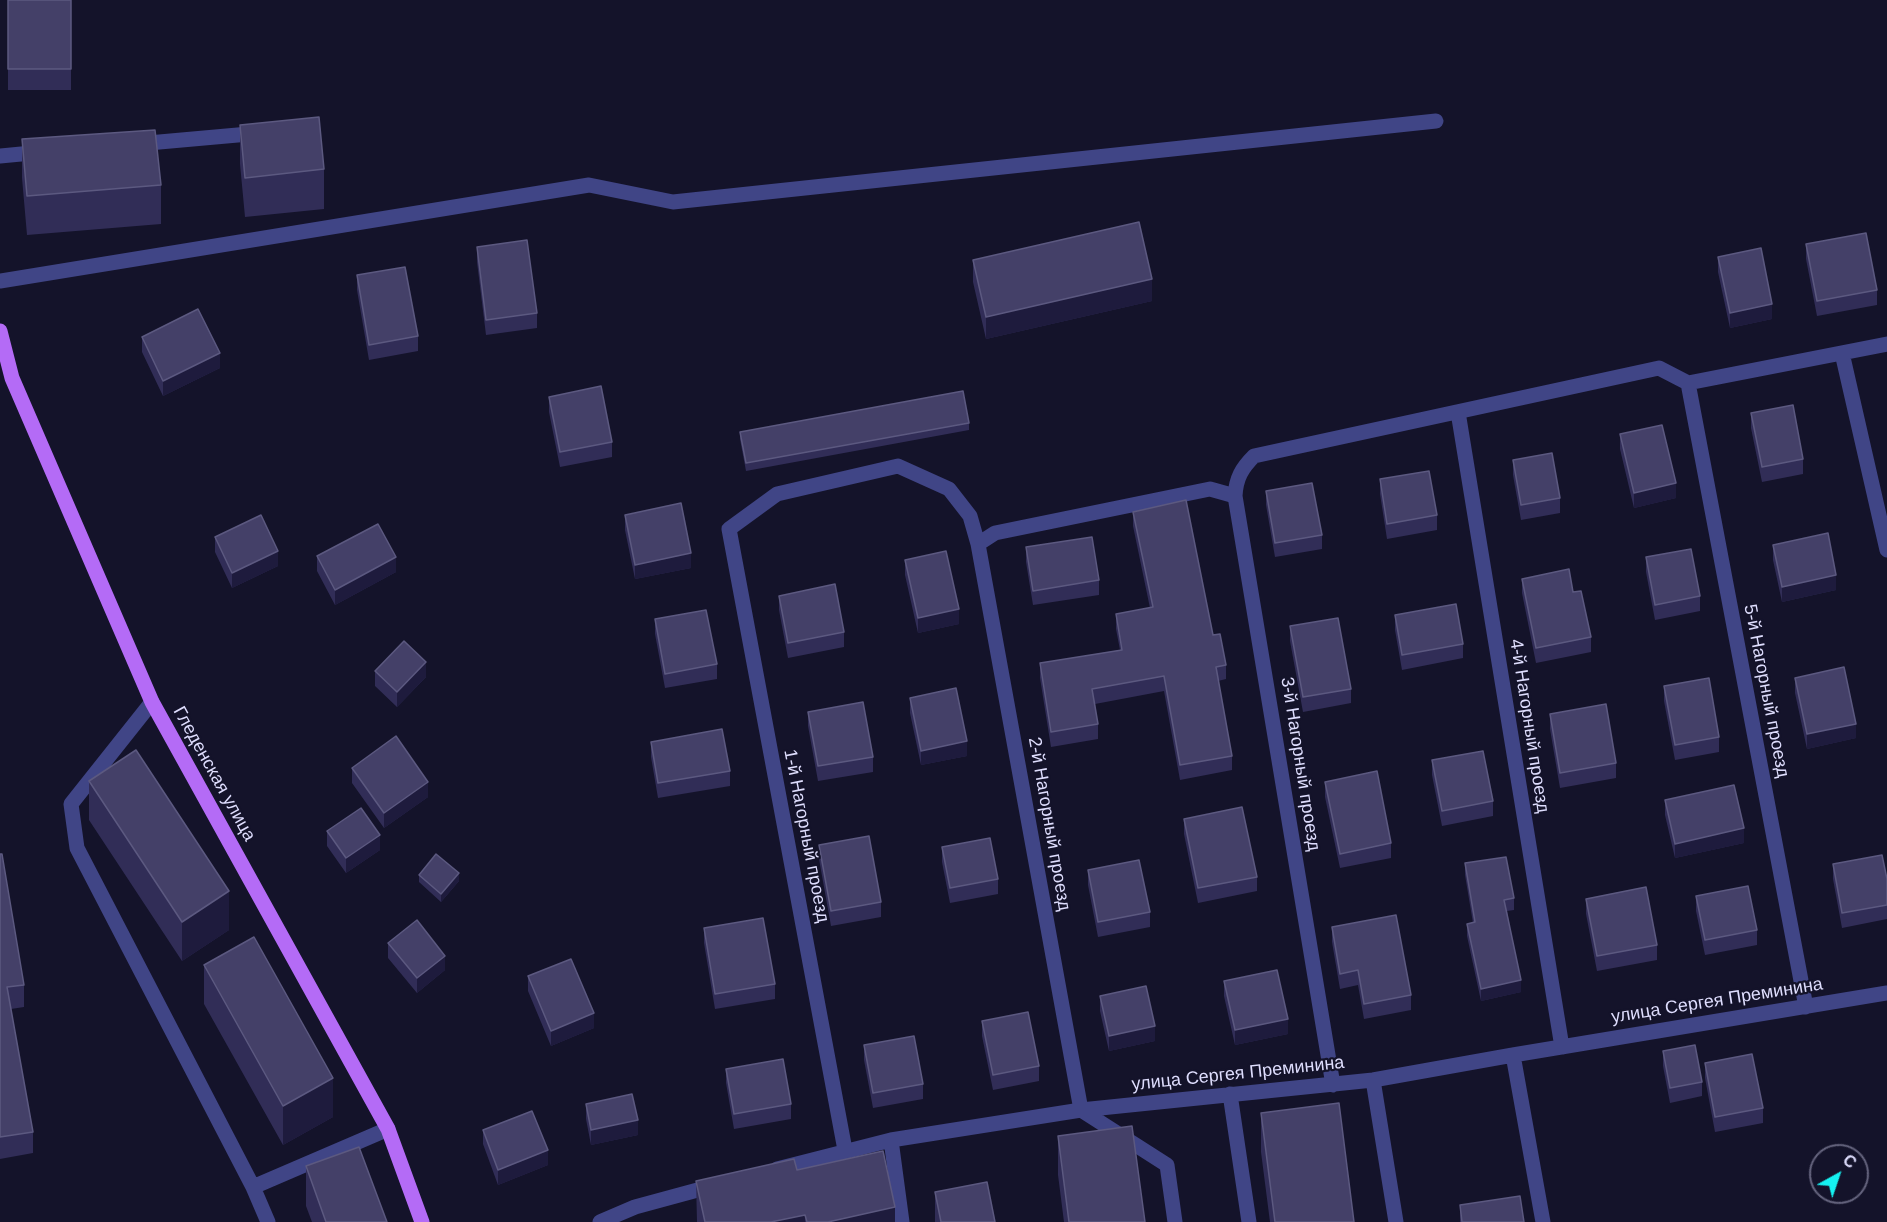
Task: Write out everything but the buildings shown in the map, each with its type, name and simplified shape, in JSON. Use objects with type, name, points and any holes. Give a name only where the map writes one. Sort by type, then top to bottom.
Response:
[{"type":"main road","name":"Гледенская улица","points":[[0,331],[12,378],[152,702],[388,1129],[422,1222]]},
{"type":"street","points":[[0,281],[589,185],[673,202],[1436,121]]},
{"type":"street","points":[[128,145],[278,132]]},
{"type":"street","points":[[0,156],[58,151]]},
{"type":"street","points":[[1458,412],[1659,368],[1688,382],[1887,344]]},
{"type":"street","points":[[1842,353],[1887,550]]},
{"type":"street","name":"5-й Нагорный проезд","points":[[1688,382],[1806,1006]]},
{"type":"street","name":"3-й Нагорный проезд","points":[[1334,1084],[1235,496],[1236,481],[1242,468],[1254,456],[1458,412]]},
{"type":"street","name":"4-й Нагорный проезд","points":[[1458,412],[1562,1047]]},
{"type":"street","name":"2-й Нагорный проезд","points":[[729,529],[777,494],[898,466],[949,489],[970,516],[978,544],[1081,1110]]},
{"type":"street","points":[[978,544],[995,532],[1210,489],[1235,496]]},
{"type":"street","name":"1-й Нагорный проезд","points":[[729,529],[845,1150]]},
{"type":"street","points":[[152,702],[71,804],[76,848],[253,1187],[268,1222]]},
{"type":"street","name":"улица Сергея Преминина","points":[[768,1171],[891,1140],[1081,1110],[1373,1080],[1887,993]]},
{"type":"street","points":[[1514,1055],[1543,1222]]},
{"type":"street","points":[[1373,1080],[1396,1222]]},
{"type":"street","points":[[1230,1094],[1249,1222]]},
{"type":"street","points":[[1081,1110],[1167,1165],[1175,1222]]},
{"type":"street","points":[[253,1187],[388,1129]]},
{"type":"street","points":[[891,1140],[902,1222]]},
{"type":"street","points":[[600,1222],[635,1207],[734,1180]]}]
